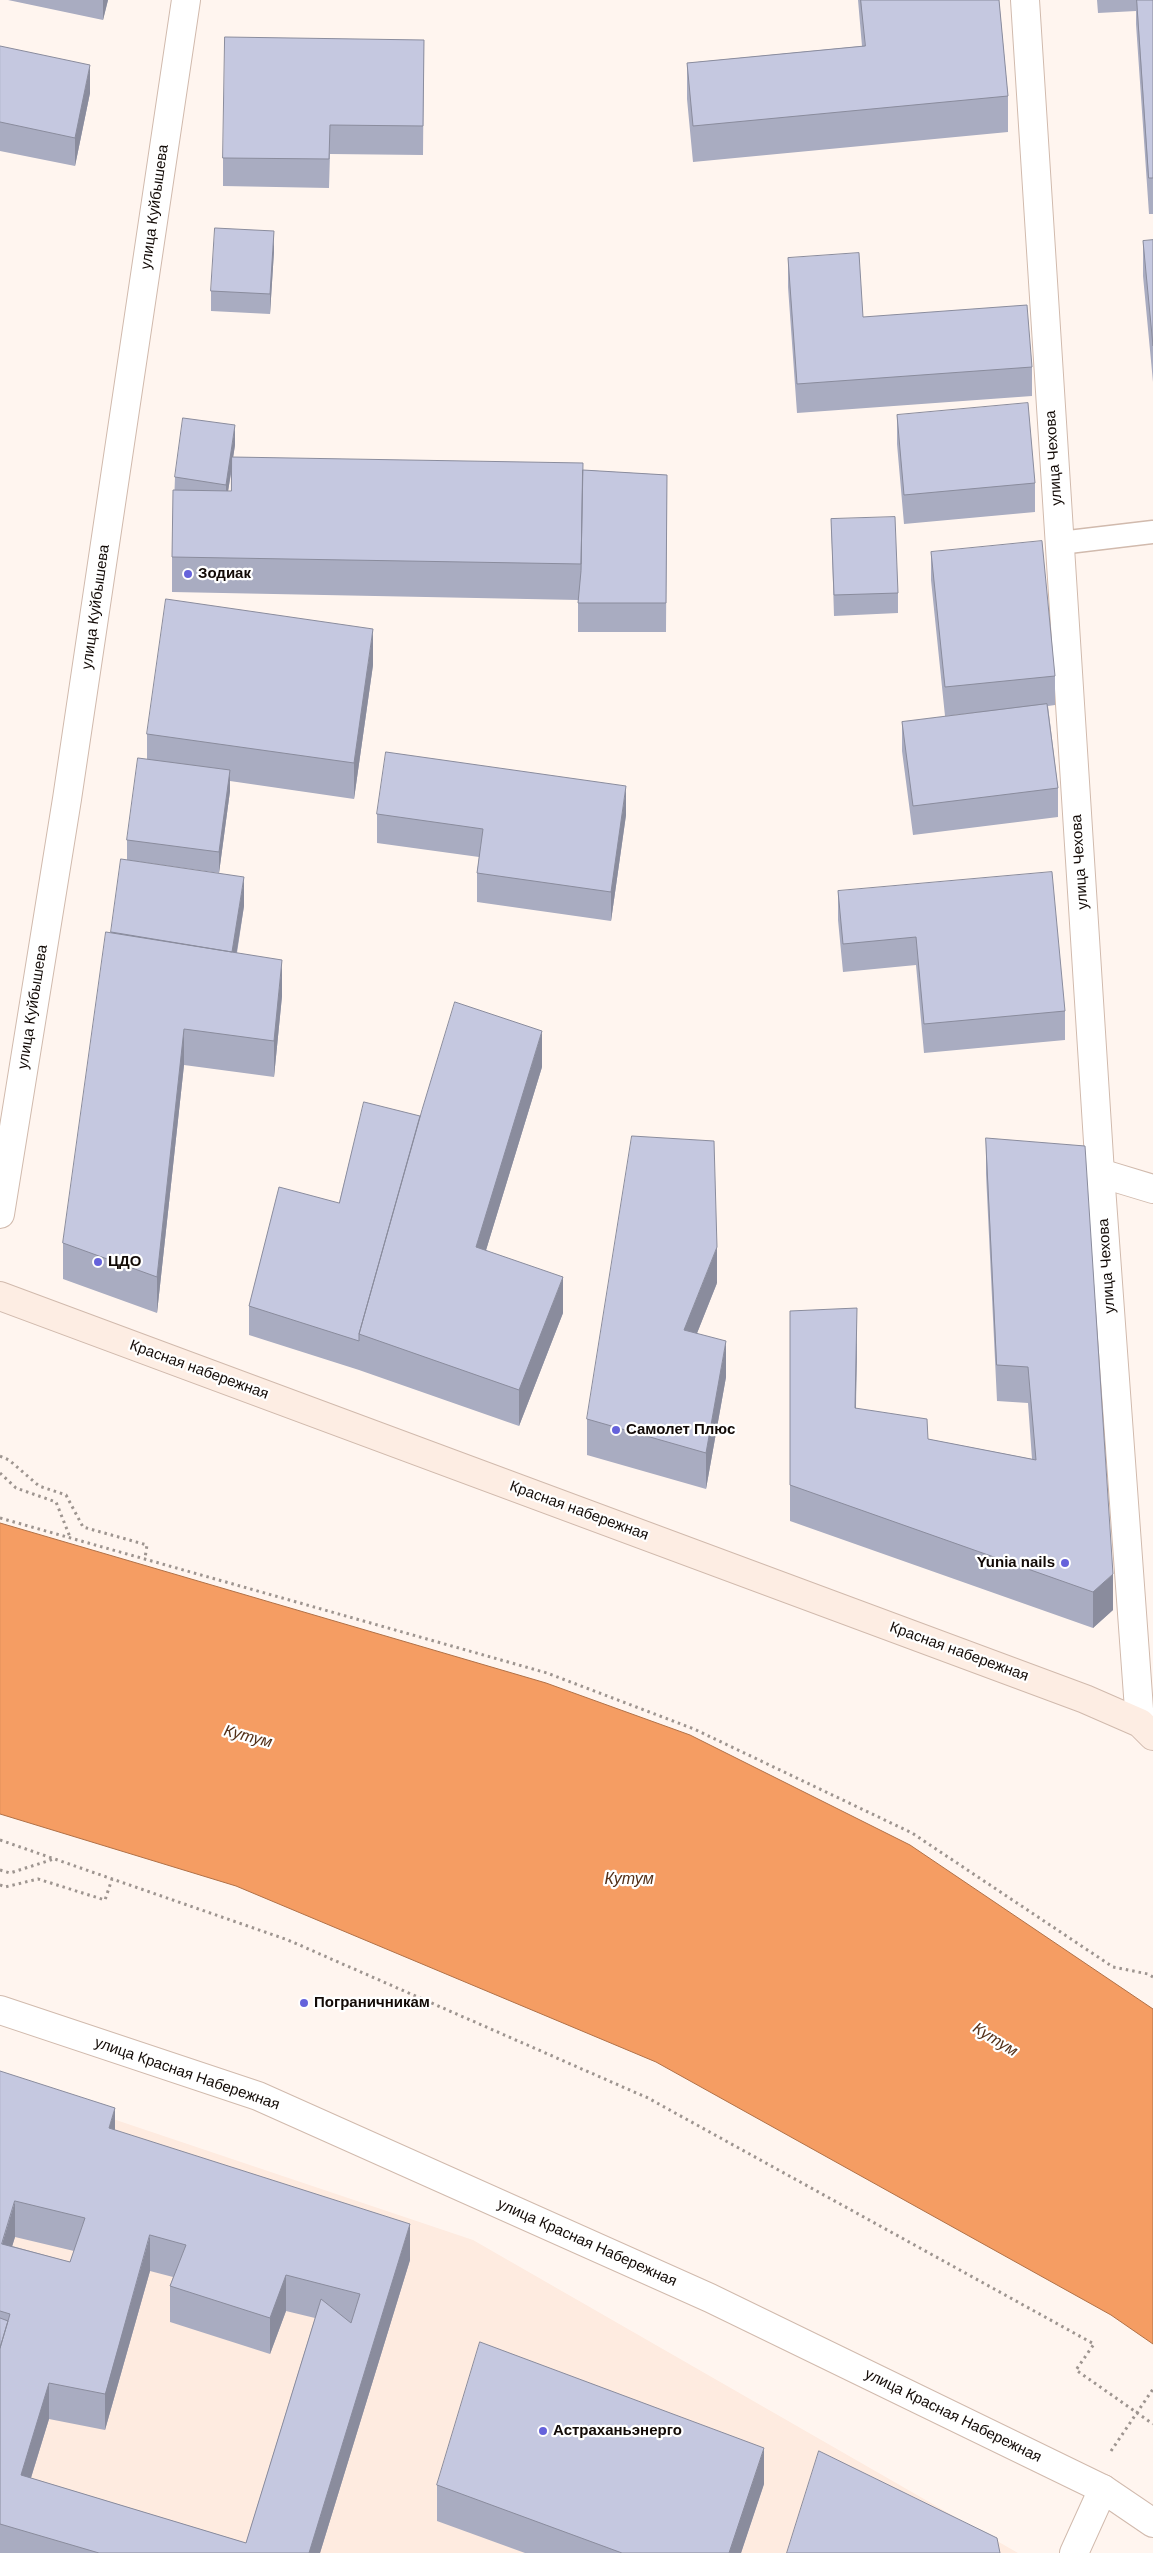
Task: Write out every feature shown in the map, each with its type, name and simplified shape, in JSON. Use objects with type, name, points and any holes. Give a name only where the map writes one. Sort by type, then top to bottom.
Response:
[{"type":"main road","name":"Красная набережная","points":[[0,1296],[1085,1698],[1146,1730]]},
{"type":"street","name":"улица Куйбышева","points":[[0,1214],[67,799],[186,0]]},
{"type":"street","name":"улица Чехова","points":[[1025,0],[1100,1173],[1146,1730]]},
{"type":"street","points":[[1100,1173],[1153,1189]]},
{"type":"street","name":"улица Красная Набережная","points":[[0,2010],[258,2096],[710,2298],[1103,2489],[1153,2523]]},
{"type":"street","points":[[1074,2553],[1103,2489]]},
{"type":"lane","points":[[1060,543],[1153,532]]},
{"type":"path","points":[[0,1456],[9,1460],[39,1486],[66,1495],[83,1527],[147,1545],[145,1559]]},
{"type":"path","points":[[0,1473],[16,1488],[56,1502],[71,1538]]},
{"type":"path","points":[[0,1518],[547,1673],[694,1729],[912,1833],[1113,1967],[1148,1974],[1153,1977]]},
{"type":"path","points":[[0,1840],[288,1940],[648,2098],[1094,2344],[1076,2370],[1153,2424]]},
{"type":"path","points":[[0,1870],[10,1874],[54,1859]]},
{"type":"path","points":[[0,1885],[5,1887],[38,1879],[105,1900],[112,1878]]},
{"type":"path","points":[[1106,2458],[1153,2389]]},
{"type":"shaded area","points":[[0,2081],[473,2240],[1018,2553],[0,2553]]},
{"type":"water","name":"Кутум","points":[[0,1523],[546,1683],[690,1735],[910,1845],[1153,2009],[1153,2344],[1111,2315],[656,2062],[236,1886],[0,1814]]},
{"type":"building","points":[[861,0],[999,0],[1008,96],[693,126],[687,63],[865,46]]},
{"type":"building","points":[[1137,0],[1153,0],[1153,178],[1149,178]]},
{"type":"building","points":[[225,37],[424,40],[423,126],[330,125],[329,159],[223,158]]},
{"type":"building","points":[[0,46],[90,65],[75,138],[0,122]]},
{"type":"building","points":[[215,228],[274,231],[270,294],[211,291]]},
{"type":"building","points":[[1153,240],[1153,346],[1143,241]]},
{"type":"building","points":[[859,253],[863,317],[1027,305],[1032,367],[797,384],[788,258]]},
{"type":"building","points":[[1028,403],[1035,483],[904,495],[897,415]]},
{"type":"building","points":[[183,418],[235,425],[226,485],[175,477]]},
{"type":"building","points":[[232,457],[583,463],[581,564],[172,557],[173,490],[231,491]]},
{"type":"building","points":[[583,470],[667,475],[666,603],[578,603],[581,571]]},
{"type":"building","points":[[895,517],[898,593],[834,595],[831,519]]},
{"type":"building","points":[[1042,541],[1055,676],[945,687],[931,552]]},
{"type":"building","points":[[166,599],[373,629],[354,763],[147,734]]},
{"type":"building","points":[[1047,704],[1058,788],[913,806],[902,722]]},
{"type":"building","points":[[386,752],[626,786],[611,892],[477,873],[483,829],[377,814]]},
{"type":"building","points":[[138,758],[230,770],[219,852],[127,840]]},
{"type":"building","points":[[121,859],[244,877],[232,952],[111,932]]},
{"type":"building","points":[[1052,872],[1065,1011],[924,1024],[916,937],[843,944],[838,891]]},
{"type":"building","points":[[106,932],[282,960],[274,1041],[184,1029],[157,1277],[63,1243]]},
{"type":"building","points":[[455,1002],[542,1031],[476,1247],[563,1277],[519,1390],[359,1334],[422,1110]]},
{"type":"building","points":[[364,1102],[420,1116],[359,1334],[359,1341],[249,1306],[279,1187],[339,1203]]},
{"type":"building","points":[[632,1136],[714,1141],[717,1247],[684,1330],[726,1341],[706,1453],[587,1419]]},
{"type":"building","points":[[986,1138],[1085,1146],[1113,1574],[1093,1592],[790,1485],[790,1311],[857,1308],[855,1408],[927,1419],[928,1439],[1036,1460],[1028,1367],[997,1365]]},
{"type":"building","points":[[0,2071],[115,2108],[109,2128],[410,2224],[309,2553],[99,2553],[0,2524],[0,2348],[10,2314],[0,2311]],"holes":[[[15,2201],[85,2218],[70,2262],[2,2244]],[[150,2235],[186,2245],[170,2286],[270,2318],[286,2275],[360,2294],[351,2323],[321,2299],[246,2543],[21,2475],[49,2383],[105,2394]]]},
{"type":"building","points":[[0,2318],[8,2321],[0,2348]]},
{"type":"building","name":"Астраханьэнерго","points":[[480,2342],[764,2448],[729,2553],[622,2553],[437,2485]]},
{"type":"building","points":[[819,2451],[997,2538],[1000,2553],[787,2553]]},
{"type":"place","name":"Зодиак","points":[[188,574]]},
{"type":"place","name":"ЦДО","points":[[98,1262]]},
{"type":"place","name":"Самолет Плюс","points":[[616,1430]]},
{"type":"place","name":"Yunia nails","points":[[1065,1563]]},
{"type":"place","name":"Пограничникам","points":[[304,2003]]},
{"type":"place","name":"Астраханьэнерго","points":[[543,2431]]}]
